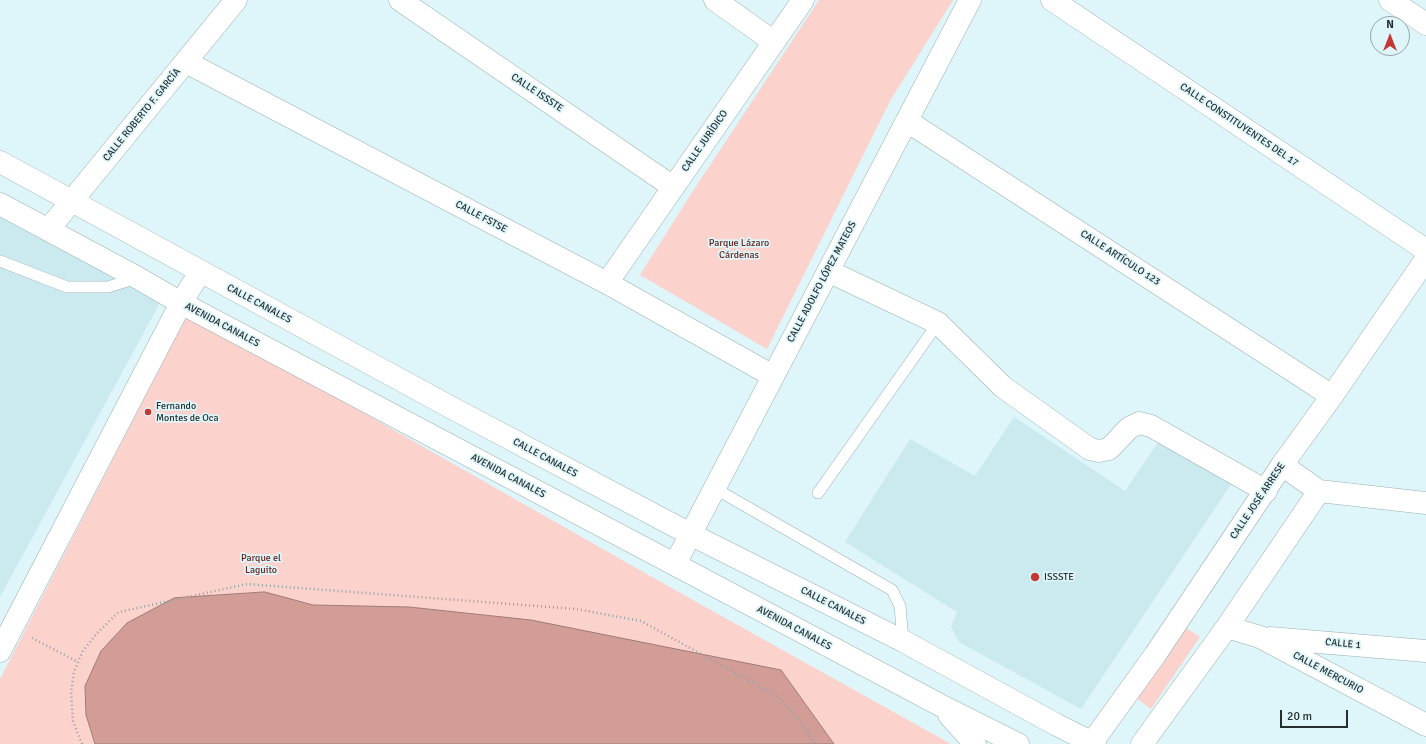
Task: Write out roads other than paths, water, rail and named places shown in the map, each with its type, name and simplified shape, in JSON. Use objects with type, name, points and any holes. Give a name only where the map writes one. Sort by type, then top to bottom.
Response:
[{"type":"street","name":"CALLE ROBERTO F. GARCÍA","points":[[48,230],[236,0]]},
{"type":"street","name":"CALLE ISSSTE","points":[[400,0],[673,186]]},
{"type":"street","points":[[715,0],[774,42]]},
{"type":"street","name":"CALLE JURÍDICO","points":[[606,283],[802,0]]},
{"type":"street","name":"CALLE ADOLFO LÓPEZ MATEOS","points":[[675,564],[970,0]]},
{"type":"street","name":"CALLE CONSTITUYENTES DEL 17","points":[[1052,0],[1426,250]]},
{"type":"street","points":[[1390,0],[1426,24]]},
{"type":"street","name":"CALLE FSTSE","points":[[186,62],[606,283],[773,376]]},
{"type":"street","name":"CALLE ARTÍCULO 123","points":[[907,121],[1332,396]]},
{"type":"street","name":"CALLE CANALES","points":[[0,162],[452,408],[690,534],[903,641],[1057,726],[1092,743]]},
{"type":"street","name":"AVENIDA CANALES","points":[[0,204],[138,278],[181,303],[942,706],[1018,744]]},
{"type":"street","name":"CALLE JOSÉ ARRESE","points":[[1092,743],[1155,655],[1282,465],[1332,396],[1426,259]]},
{"type":"street","points":[[828,271],[938,323],[1003,387],[1090,449],[1099,452],[1109,449],[1129,428],[1139,423],[1151,426],[1266,490]]},
{"type":"street","points":[[0,651],[181,303],[200,272]]},
{"type":"street","points":[[1282,465],[1318,491],[1426,503]]},
{"type":"street","points":[[1142,744],[1226,627],[1318,491]]},
{"type":"street","name":"CALLE MERCURIO","points":[[1226,627],[1260,637],[1426,725]]},
{"type":"street","name":"CALLE 1","points":[[1260,637],[1426,652]]},
{"type":"street","points":[[942,706],[975,744]]},
{"type":"lane","points":[[1,265],[67,287],[108,288],[138,278]]},
{"type":"lane","points":[[818,493],[938,323]]},
{"type":"lane","points":[[714,488],[892,590],[900,606],[903,641]]},
{"type":"place","name":"Fernando Montes de Oca","points":[[148,412]]},
{"type":"place","name":"ISSSTE","points":[[1035,577]]},
{"type":"park label","name":"Parque Lázaro Cárdenas","points":[[739,248]]},
{"type":"park label","name":"Parque el Laguito","points":[[261,564]]}]
